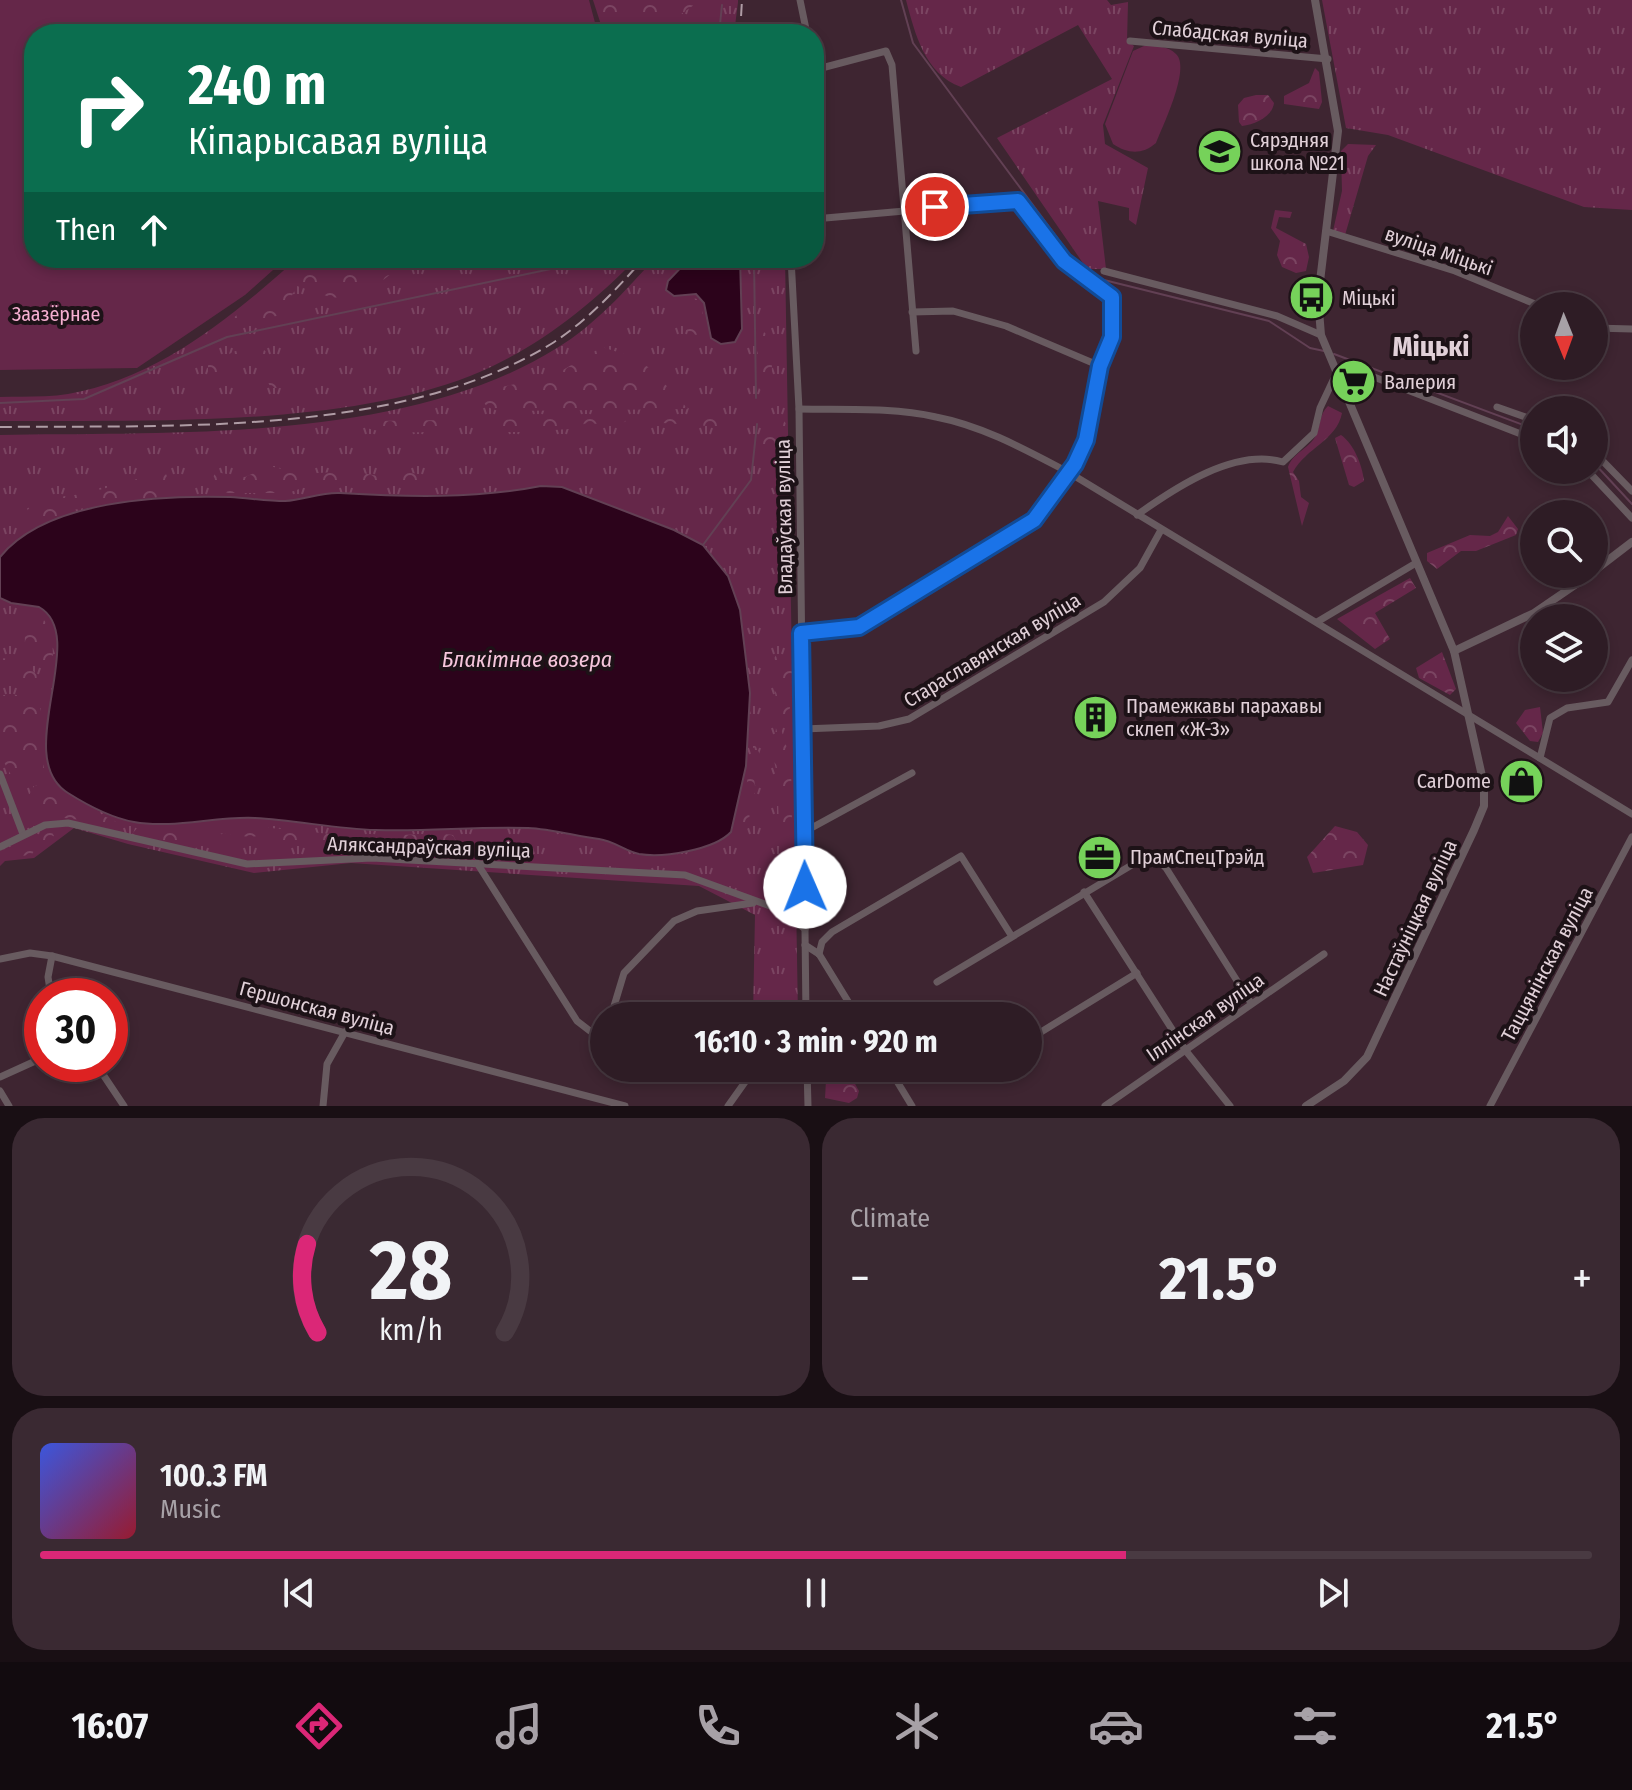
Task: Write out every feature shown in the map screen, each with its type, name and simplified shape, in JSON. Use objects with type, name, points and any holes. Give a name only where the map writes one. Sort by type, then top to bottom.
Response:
[{"type":"street","points":[[800,0],[805,24]]},
{"type":"street","points":[[1315,0],[1328,59],[1338,131],[1318,298],[1321,335],[1454,651],[1534,613],[1570,588]]},
{"type":"street","name":"Слабадская вуліца","points":[[1130,41],[1328,59]]},
{"type":"street","points":[[824,67],[886,51],[892,65],[916,351]]},
{"type":"street","points":[[801,633],[859,627],[1034,520],[1086,440],[1100,366],[1112,337],[1112,297],[1064,261],[1018,201],[824,218]]},
{"type":"street","name":"вуліца Міцькі","points":[[1326,231],[1455,271],[1520,298]]},
{"type":"street","name":"Владаўская вуліца","points":[[792,268],[799,409],[806,1002]]},
{"type":"street","points":[[1104,271],[1277,316],[1321,335]]},
{"type":"street","points":[[912,312],[953,311],[1006,326],[1100,366]]},
{"type":"street","points":[[1608,329],[1631,330]]},
{"type":"street","points":[[1336,372],[1361,372],[1520,434]]},
{"type":"street","points":[[1137,515],[1241,459],[1265,457],[1283,462],[1314,433],[1320,408],[1336,372]]},
{"type":"street","points":[[1497,407],[1520,415]]},
{"type":"street","points":[[799,409],[935,416],[980,430],[1068,472],[1632,814]]},
{"type":"street","points":[[1608,466],[1632,491]]},
{"type":"street","points":[[1600,484],[1632,518]]},
{"type":"street","name":"Стараславянская вуліца","points":[[803,729],[879,726],[909,719],[1104,602],[1140,568],[1161,530]]},
{"type":"street","points":[[1608,561],[1632,542]]},
{"type":"street","points":[[1317,622],[1416,563]]},
{"type":"street","name":"Настаўніцкая вуліца","points":[[1306,1106],[1344,1081],[1367,1057],[1482,812],[1484,785],[1454,651]]},
{"type":"street","points":[[1540,758],[1550,718],[1567,708],[1608,702],[1632,660]]},
{"type":"street","points":[[804,832],[912,773]]},
{"type":"street","points":[[0,774],[23,834]]},
{"type":"street","name":"Аляксандраўская вуліца","points":[[0,847],[23,834],[56,823],[78,824],[131,840],[247,864],[358,858],[685,875],[711,882],[788,913],[805,929]]},
{"type":"street","name":"Таццянінская вуліца","points":[[1490,1106],[1632,837]]},
{"type":"street","points":[[819,954],[822,942],[832,932],[961,856],[1011,935]]},
{"type":"street","points":[[937,982],[1145,857],[1156,858],[1251,1003]]},
{"type":"street","points":[[477,863],[577,1021],[590,1031]]},
{"type":"street","points":[[1084,892],[1186,1051],[1230,1106]]},
{"type":"street","points":[[615,1002],[624,973],[674,921],[697,911],[755,902]]},
{"type":"street","points":[[805,945],[819,954],[848,1002]]},
{"type":"street","name":"Гершонская вуліца","points":[[0,959],[30,953],[52,956],[625,1106]]},
{"type":"street","name":"Іллінская вуліца","points":[[1105,1106],[1324,954]]},
{"type":"street","points":[[48,978],[52,956]]},
{"type":"street","points":[[1042,1031],[1137,973]]},
{"type":"street","points":[[323,1106],[327,1064],[345,1032]]},
{"type":"street","points":[[0,1077],[24,1066]]},
{"type":"street","points":[[108,1082],[124,1106]]},
{"type":"street","points":[[728,1106],[745,1082]]},
{"type":"street","points":[[807,1082],[808,1106]]},
{"type":"street","points":[[897,1082],[912,1106]]},
{"type":"street","points":[[0,1091],[9,1106]]},
{"type":"green space","name":"Заазёрнае","points":[[0,0],[589,0],[595,24],[24,24],[24,268],[275,268],[245,295],[137,368],[0,370]]},
{"type":"green space","points":[[593,0],[738,0],[735,24],[601,24]]},
{"type":"green space","points":[[596,0],[701,0],[667,24],[603,24]]},
{"type":"green space","points":[[906,0],[1107,0],[1111,5],[1128,2],[1127,41],[1134,46],[1103,125],[1105,144],[1148,168],[1136,225],[1129,220],[1129,208],[1098,201],[1106,269],[1087,269],[997,138],[1112,79],[1078,25],[961,87],[938,73],[930,63],[918,39]]},
{"type":"green space","points":[[1322,0],[1632,0],[1632,210],[1584,207],[1388,135],[1346,128]]},
{"type":"green space","points":[[1146,45],[1162,47],[1176,54],[1180,61],[1178,84],[1156,143],[1145,150],[1124,150],[1113,144],[1105,124],[1133,51]]},
{"type":"green space","points":[[1315,68],[1319,72],[1322,102],[1319,109],[1284,104],[1284,96],[1309,83]]},
{"type":"green space","points":[[1268,95],[1274,103],[1273,108],[1262,119],[1242,126],[1238,105],[1244,98]]},
{"type":"green space","points":[[1348,144],[1376,145],[1368,156],[1345,235],[1333,231],[1342,191],[1341,151]]},
{"type":"green space","points":[[1275,210],[1292,212],[1290,218],[1279,217],[1276,228],[1306,244],[1309,257],[1306,271],[1296,273],[1282,267],[1277,255],[1280,241],[1271,228]]},
{"type":"green space","points":[[286,268],[626,268],[560,326],[517,354],[470,376],[418,393],[361,405],[238,418],[0,421],[0,397],[68,394],[133,374],[192,342]]},
{"type":"green space","points":[[301,268],[398,268],[368,292],[351,299],[330,297],[297,286],[289,301],[290,313],[229,326],[229,321]]},
{"type":"green space","points":[[646,268],[785,268],[798,1002],[753,1002],[755,915],[699,886],[351,863],[254,873],[128,844],[74,828],[34,858],[5,861],[0,866],[0,435],[213,431],[287,426],[360,416],[430,401],[497,379],[557,348],[597,318]]},
{"type":"green space","points":[[689,297],[697,299],[702,308],[704,330],[697,335],[682,326],[680,317],[680,308]]},
{"type":"green space","points":[[764,332],[770,344],[772,363],[765,395],[758,387],[758,339]]},
{"type":"green space","points":[[257,345],[276,364],[285,388],[271,388],[259,365],[251,360],[218,374],[208,371],[208,364],[244,347]]},
{"type":"green space","points":[[602,347],[633,357],[651,369],[688,409],[498,411],[487,407],[483,401],[491,389],[551,377]]},
{"type":"green space","points":[[1328,406],[1342,413],[1339,422],[1293,472],[1299,481],[1301,497],[1309,503],[1302,526],[1288,467],[1315,437]]},
{"type":"green space","points":[[620,417],[626,421],[618,426],[587,423],[569,429],[525,432],[496,432],[485,425],[491,420]]},
{"type":"green space","points":[[653,417],[736,418],[736,422],[724,427],[647,422]]},
{"type":"green space","points":[[782,417],[786,424],[786,460],[780,466],[764,467],[759,452],[761,437],[769,425]]},
{"type":"green space","points":[[373,421],[455,422],[454,428],[436,431],[393,432],[366,427]]},
{"type":"green space","points":[[1341,435],[1353,449],[1361,468],[1364,481],[1354,487],[1349,485],[1335,438]]},
{"type":"green space","points":[[270,466],[301,474],[352,471],[383,477],[407,472],[434,477],[437,483],[426,486],[398,484],[369,489],[325,480],[288,493],[228,493],[217,489],[212,482],[215,472],[245,477]]},
{"type":"green space","points":[[158,473],[166,474],[168,479],[159,497],[72,510],[32,526],[25,527],[21,521],[26,512],[42,501],[92,492]]},
{"type":"green space","points":[[1508,516],[1518,529],[1516,535],[1476,551],[1461,551],[1437,569],[1427,561],[1427,553],[1470,535],[1490,536],[1498,532]]},
{"type":"green space","points":[[1410,578],[1416,588],[1375,613],[1390,639],[1375,649],[1337,619]]},
{"type":"green space","points":[[40,616],[48,626],[52,644],[53,663],[45,669],[37,666],[28,656],[25,644],[26,623]]},
{"type":"green space","points":[[1442,652],[1456,689],[1450,695],[1419,678],[1416,668]]},
{"type":"green space","points":[[776,655],[787,657],[793,674],[791,704],[781,729],[791,761],[793,878],[787,887],[781,880],[777,774],[773,756],[778,709],[770,666]]},
{"type":"green space","points":[[0,657],[27,665],[37,675],[36,683],[28,687],[0,683]]},
{"type":"green space","points":[[0,696],[33,697],[40,704],[44,769],[33,779],[11,775],[0,755]]},
{"type":"green space","points":[[1540,707],[1543,733],[1538,742],[1530,741],[1516,723],[1525,710]]},
{"type":"green space","points":[[756,746],[761,757],[753,774],[756,790],[749,808],[750,827],[745,830],[740,828],[752,749]]},
{"type":"green space","points":[[44,785],[60,797],[115,821],[117,828],[110,830],[81,820],[49,816],[28,797],[34,786]]},
{"type":"green space","points":[[214,822],[340,835],[345,841],[337,846],[304,846],[265,835],[250,837],[210,832],[207,827]]},
{"type":"green space","points":[[177,824],[185,827],[190,835],[189,841],[180,846],[131,835],[139,826]]},
{"type":"green space","points":[[1335,826],[1357,832],[1368,845],[1363,865],[1313,873],[1307,857]]},
{"type":"green space","points":[[51,830],[54,836],[40,843],[32,854],[0,861],[0,851]]},
{"type":"green space","points":[[395,835],[453,835],[457,843],[431,856],[389,841]]},
{"type":"green space","points":[[826,1082],[854,1082],[859,1091],[857,1098],[849,1103],[825,1098]]},
{"type":"water","points":[[680,268],[740,268],[742,329],[735,342],[721,344],[711,338],[704,303],[696,294],[674,296],[666,290],[668,281]]},
{"type":"water","name":"Блакітнае возера","points":[[541,486],[562,487],[674,530],[703,545],[728,576],[740,610],[750,693],[746,766],[731,832],[713,844],[674,854],[649,855],[634,853],[604,840],[528,828],[376,830],[255,818],[149,824],[126,820],[91,806],[68,793],[52,776],[46,753],[56,669],[57,643],[53,622],[39,607],[0,598],[0,557],[20,538],[46,523],[75,512],[139,500],[230,497],[285,501],[333,493],[440,496]]},
{"type":"waterway","points":[[901,0],[913,43],[1081,270]]},
{"type":"waterway","points":[[720,24],[722,5]]},
{"type":"waterway","points":[[0,403],[84,399],[227,337],[555,268]]},
{"type":"waterway","points":[[754,268],[756,398]]},
{"type":"waterway","points":[[1092,277],[1269,321],[1310,348],[1324,351]]},
{"type":"waterway","points":[[1334,354],[1520,424]]},
{"type":"waterway","points":[[703,545],[751,480],[757,424]]},
{"type":"waterway","points":[[1608,478],[1632,504]]},
{"type":"railway","points":[[741,24],[742,0]]},
{"type":"railway","points":[[0,427],[138,426],[283,420],[355,411],[425,396],[491,374],[551,344],[576,326],[635,268]]},
{"type":"place","name":"Сярэдняя школа №21","points":[[1219,151]]},
{"type":"place","name":"Міцькі","points":[[1311,298]]},
{"type":"place","name":"Валерия","points":[[1353,382]]},
{"type":"place","name":"Прамежкавы парахавы склеп «Ж-З»","points":[[1095,718]]},
{"type":"place","name":"CarDome","points":[[1522,781]]},
{"type":"place","name":"ПрамСпецТрэйд","points":[[1099,857]]},
{"type":"district","name":"Міцькі","points":[[1431,346]]},
{"type":"route","points":[[805,887],[801,633],[844,631],[859,627],[1034,520],[1075,464],[1086,440],[1095,407],[1100,366],[1112,337],[1115,302],[1112,297],[1064,261],[1018,201],[935,207]]}]
